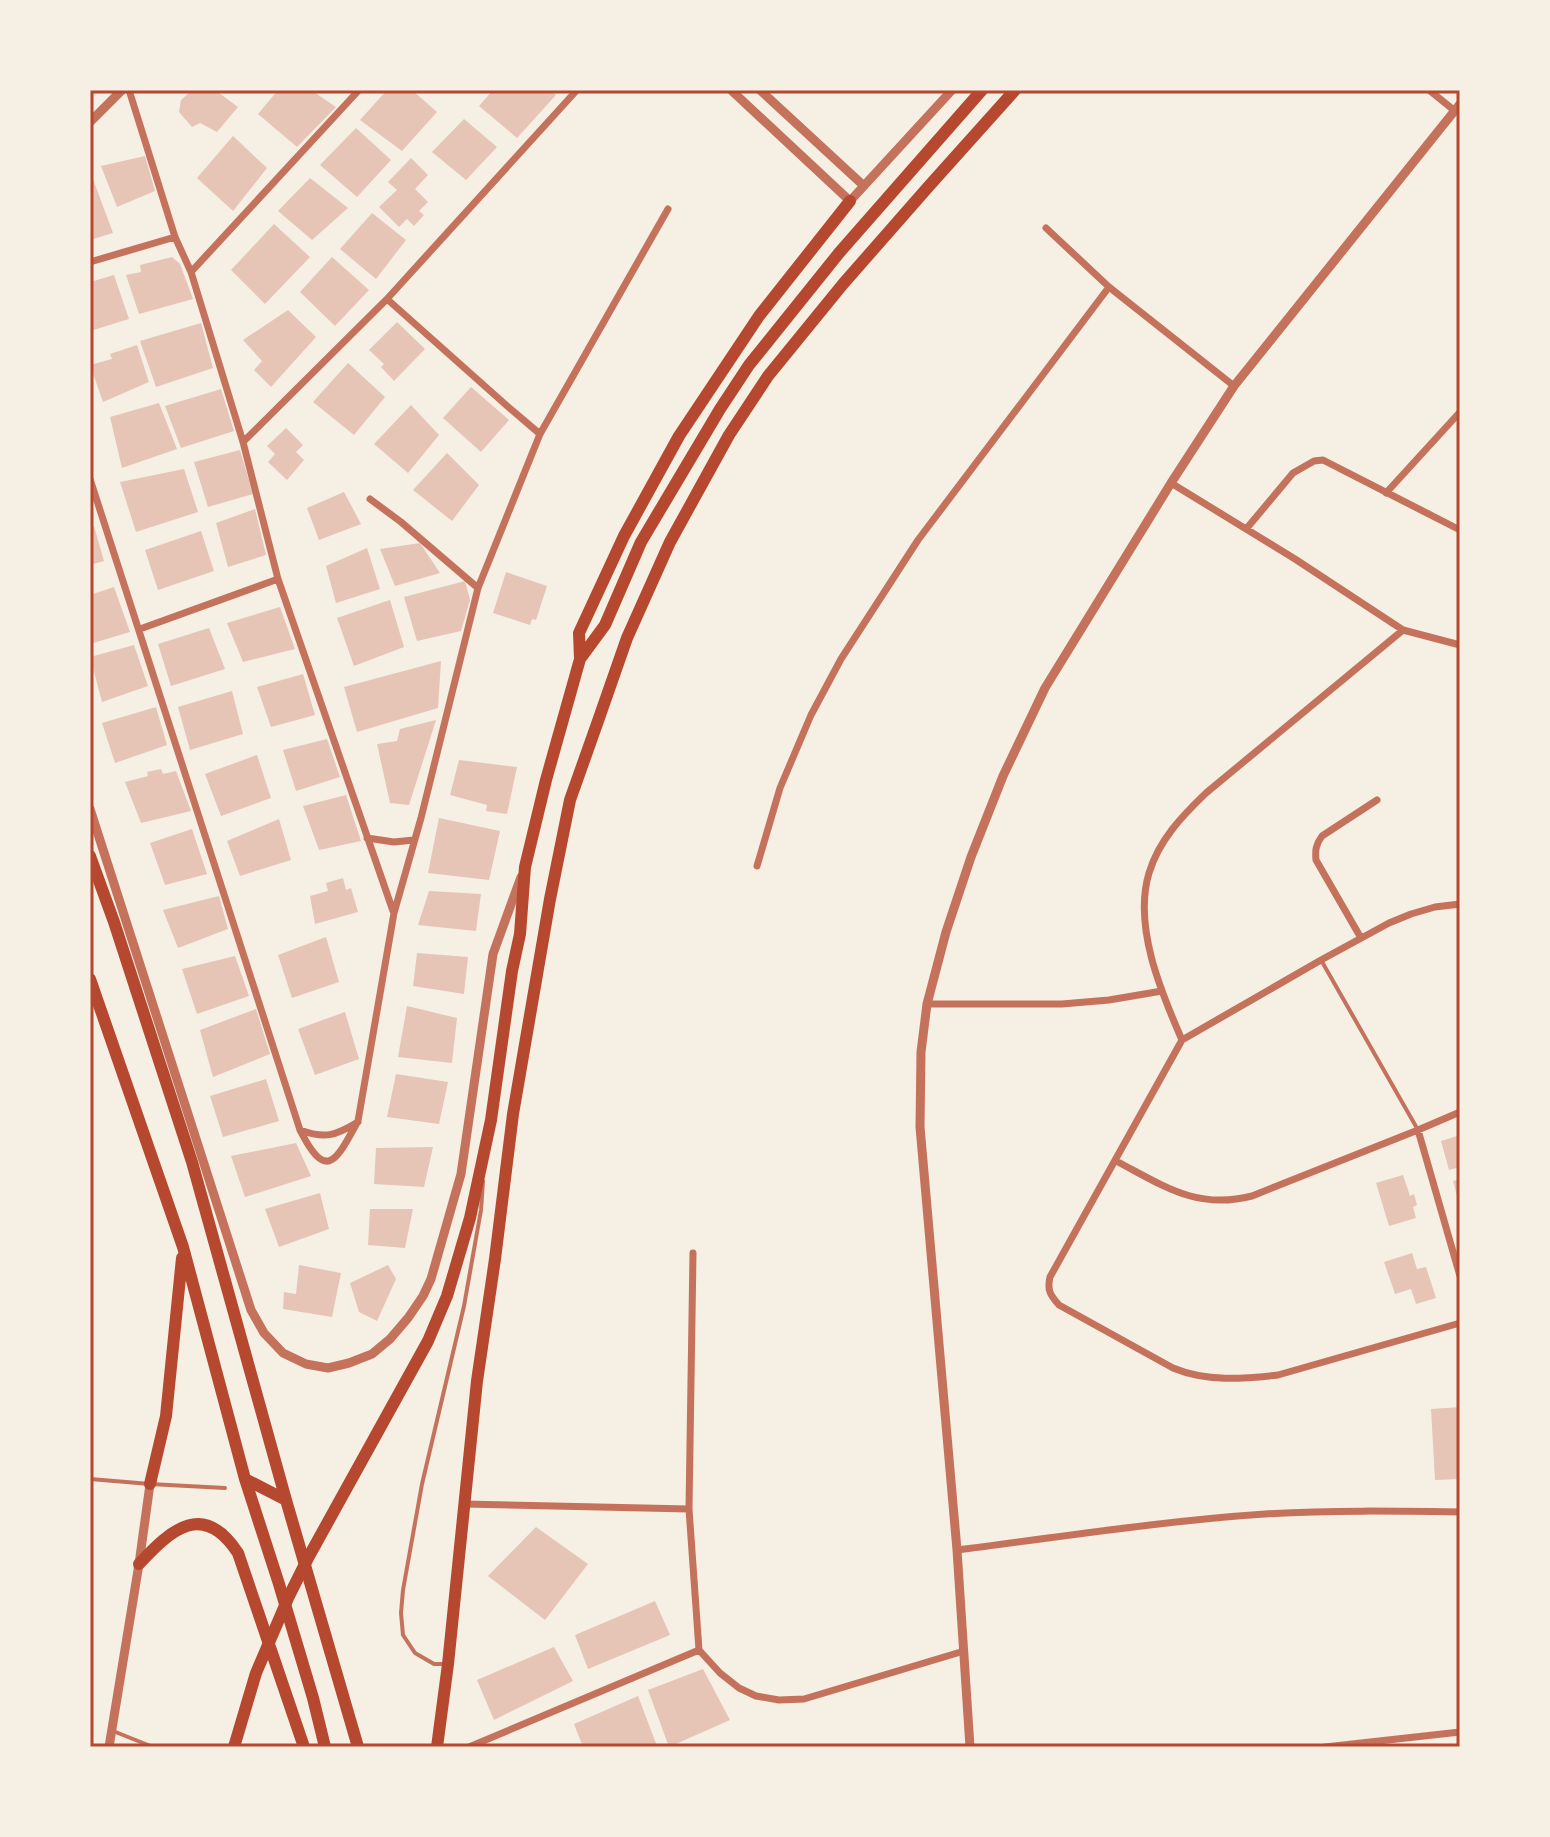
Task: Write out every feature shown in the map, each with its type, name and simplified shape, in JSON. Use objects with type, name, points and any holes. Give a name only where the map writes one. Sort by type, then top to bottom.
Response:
[{"type":"main road","points":[[580,659],[605,625],[641,542],[749,365],[839,253],[982,90]]},
{"type":"main road","points":[[437,1747],[477,1381],[513,1114],[570,800],[627,638],[670,542],[729,435],[768,376],[853,273],[1015,90]]},
{"type":"main road","points":[[234,1747],[256,1673],[289,1596],[428,1341],[447,1296],[464,1242],[491,1120],[520,934],[525,867],[580,659],[579,633],[624,536],[679,436],[759,316],[850,201]]},
{"type":"main road","points":[[90,856],[192,1162],[358,1747]]},
{"type":"main road","points":[[90,979],[183,1247],[245,1479],[288,1614],[325,1747]]},
{"type":"main road","points":[[150,1484],[166,1416],[183,1247]]},
{"type":"main road","points":[[245,1479],[286,1500]]},
{"type":"main road","points":[[139,1564],[166,1537],[191,1523],[220,1530],[231,1542],[241,1561],[304,1747]]},
{"type":"street","points":[[90,122],[122,90]]},
{"type":"street","points":[[129,90],[175,237],[191,272],[243,442],[278,579],[394,913]]},
{"type":"street","points":[[191,272],[359,90]]},
{"type":"street","points":[[243,442],[387,299],[577,90]]},
{"type":"street","points":[[731,90],[850,201],[952,90]]},
{"type":"street","points":[[760,90],[864,186]]},
{"type":"street","points":[[970,1747],[957,1550],[920,1127],[921,1052],[927,1004],[946,932],[1003,776],[1045,688],[1234,386],[1458,107],[1429,90]]},
{"type":"street","points":[[90,479],[300,1130],[310,1151],[320,1161],[326,1161],[337,1156],[358,1121],[394,913],[478,588],[540,434],[668,209]]},
{"type":"street","points":[[1046,228],[1109,287],[1234,386]]},
{"type":"street","points":[[90,262],[175,237]]},
{"type":"street","points":[[757,866],[780,788],[811,715],[841,659],[918,540],[1109,287]]},
{"type":"street","points":[[387,299],[540,434]]},
{"type":"street","points":[[1386,493],[1460,412]]},
{"type":"street","points":[[1247,528],[1298,468],[1323,460],[1460,530]]},
{"type":"street","points":[[1171,483],[1247,528],[1403,630],[1460,645]]},
{"type":"street","points":[[370,499],[478,588]]},
{"type":"street","points":[[140,629],[278,579]]},
{"type":"street","points":[[1182,1040],[1149,948],[1144,905],[1149,873],[1162,844],[1182,816],[1206,793],[1403,630]]},
{"type":"street","points":[[1361,938],[1316,860],[1315,851],[1322,836],[1377,800]]},
{"type":"street","points":[[90,809],[251,1310],[264,1333],[283,1353],[306,1364],[328,1368],[372,1354],[390,1339],[408,1318],[431,1279],[461,1174],[493,954],[525,867]]},
{"type":"street","points":[[367,838],[394,842],[414,840]]},
{"type":"street","points":[[1460,904],[1411,914],[1361,938],[1182,1040],[1050,1277],[1048,1287],[1059,1305],[1173,1368],[1189,1375],[1219,1379],[1278,1375],[1460,1323]]},
{"type":"street","points":[[927,1004],[1062,1004],[1162,991]]},
{"type":"street","points":[[1116,1161],[1189,1197],[1234,1201],[1460,1112]]},
{"type":"street","points":[[300,1130],[328,1136],[358,1121]]},
{"type":"street","points":[[1418,1130],[1460,1276]]},
{"type":"street","points":[[693,1253],[689,1509],[699,1650],[739,1688],[756,1696],[779,1700],[804,1699],[964,1651]]},
{"type":"street","points":[[109,1747],[150,1484]]},
{"type":"street","points":[[464,1504],[689,1509]]},
{"type":"street","points":[[957,1550],[1265,1514],[1460,1512]]},
{"type":"street","points":[[469,1747],[699,1650]]},
{"type":"street","points":[[1325,1747],[1460,1732]]},
{"type":"lane","points":[[1321,960],[1418,1130]]},
{"type":"lane","points":[[448,1664],[434,1664],[415,1653],[403,1635],[401,1613],[422,1484],[464,1306],[481,1210],[483,1158]]},
{"type":"lane","points":[[90,1479],[225,1488]]},
{"type":"lane","points":[[111,1730],[153,1747]]},
{"type":"building","points":[[192,90],[215,90],[238,107],[217,132],[200,123],[192,127],[179,112],[181,100]]},
{"type":"building","points":[[278,90],[311,90],[336,107],[297,147],[258,114]]},
{"type":"building","points":[[387,90],[412,90],[437,112],[402,151],[360,120]]},
{"type":"building","points":[[493,90],[549,90],[556,95],[517,138],[479,106]]},
{"type":"building","points":[[464,119],[497,147],[466,180],[432,152]]},
{"type":"building","points":[[356,128],[391,160],[357,197],[320,165]]},
{"type":"building","points":[[233,136],[267,168],[233,211],[197,178]]},
{"type":"building","points":[[145,156],[155,191],[117,207],[101,166]]},
{"type":"building","points":[[411,158],[428,175],[415,189],[428,202],[419,211],[424,215],[414,226],[407,219],[399,227],[379,207],[397,190],[388,182]]},
{"type":"building","points":[[310,178],[348,208],[312,240],[278,211]]},
{"type":"building","points":[[93,179],[113,233],[90,240],[90,180]]},
{"type":"building","points":[[372,213],[406,240],[376,279],[340,249]]},
{"type":"building","points":[[274,224],[310,257],[265,304],[231,270]]},
{"type":"building","points":[[172,257],[180,264],[193,299],[139,314],[126,275],[141,272],[140,265]]},
{"type":"building","points":[[332,257],[369,290],[335,326],[300,292]]},
{"type":"building","points":[[114,275],[129,319],[90,331],[90,282]]},
{"type":"building","points":[[288,310],[316,337],[271,387],[254,370],[262,361],[243,340]]},
{"type":"building","points":[[397,322],[425,349],[394,381],[381,367],[384,364],[369,350]]},
{"type":"building","points":[[201,323],[213,368],[156,387],[140,341]]},
{"type":"building","points":[[137,345],[149,382],[103,402],[90,365],[112,359],[110,354]]},
{"type":"building","points":[[348,363],[385,397],[354,435],[313,402]]},
{"type":"building","points":[[471,387],[509,420],[481,452],[443,418]]},
{"type":"building","points":[[221,389],[234,431],[181,448],[165,406]]},
{"type":"building","points":[[159,403],[177,449],[122,468],[110,417]]},
{"type":"building","points":[[411,405],[439,435],[408,473],[374,444]]},
{"type":"building","points":[[286,428],[303,445],[296,452],[304,460],[287,480],[268,462],[275,454],[267,446]]},
{"type":"building","points":[[240,450],[253,494],[208,507],[194,462]]},
{"type":"building","points":[[447,453],[479,485],[452,521],[413,490]]},
{"type":"building","points":[[184,469],[198,512],[136,532],[120,482]]},
{"type":"building","points":[[344,492],[361,524],[319,540],[307,508]]},
{"type":"building","points":[[255,509],[266,555],[228,567],[216,523]]},
{"type":"building","points":[[94,526],[104,561],[90,565],[90,527]]},
{"type":"building","points":[[201,531],[214,571],[158,590],[145,550]]},
{"type":"building","points":[[420,543],[440,573],[395,586],[380,549]]},
{"type":"building","points":[[367,548],[380,589],[336,603],[326,566]]},
{"type":"building","points":[[506,572],[547,586],[536,620],[532,619],[530,625],[493,613]]},
{"type":"building","points":[[465,581],[470,600],[461,631],[417,641],[404,597]]},
{"type":"building","points":[[114,587],[130,632],[90,644],[90,595]]},
{"type":"building","points":[[390,600],[404,647],[354,666],[337,618]]},
{"type":"building","points":[[280,607],[295,649],[243,662],[227,623]]},
{"type":"building","points":[[209,628],[225,669],[171,686],[158,644]]},
{"type":"building","points":[[134,645],[148,686],[102,702],[90,657]]},
{"type":"building","points":[[441,661],[438,708],[357,732],[344,687]]},
{"type":"building","points":[[303,674],[315,715],[271,727],[257,687]]},
{"type":"building","points":[[232,691],[243,734],[190,750],[178,707]]},
{"type":"building","points":[[156,707],[167,745],[115,763],[102,723]]},
{"type":"building","points":[[436,720],[409,805],[390,803],[377,744],[397,741],[400,729]]},
{"type":"building","points":[[327,739],[340,777],[296,791],[283,750]]},
{"type":"building","points":[[257,755],[271,798],[221,816],[205,774]]},
{"type":"building","points":[[459,760],[517,767],[507,814],[486,811],[487,805],[450,795]]},
{"type":"building","points":[[161,769],[163,774],[176,771],[191,811],[141,823],[125,782]]},
{"type":"building","points":[[346,795],[361,841],[319,850],[303,806]]},
{"type":"building","points":[[439,818],[500,831],[489,880],[428,873]]},
{"type":"building","points":[[279,819],[291,860],[240,876],[227,841]]},
{"type":"building","points":[[192,829],[207,874],[165,885],[150,843]]},
{"type":"building","points":[[343,878],[346,890],[351,888],[358,912],[315,924],[310,896],[328,891],[326,883]]},
{"type":"building","points":[[429,891],[481,894],[476,931],[418,925]]},
{"type":"building","points":[[219,896],[228,929],[178,948],[163,910]]},
{"type":"building","points":[[326,937],[339,982],[292,998],[278,955]]},
{"type":"building","points":[[417,953],[468,957],[464,994],[413,986]]},
{"type":"building","points":[[235,956],[249,996],[197,1014],[182,969]]},
{"type":"building","points":[[407,1006],[457,1018],[452,1063],[398,1057]]},
{"type":"building","points":[[256,1009],[270,1054],[213,1077],[200,1030]]},
{"type":"building","points":[[345,1012],[359,1059],[315,1075],[298,1029]]},
{"type":"building","points":[[396,1074],[448,1082],[439,1124],[387,1117]]},
{"type":"building","points":[[266,1079],[279,1121],[223,1137],[210,1096]]},
{"type":"building","points":[[1460,1135],[1460,1167],[1449,1170],[1441,1141]]},
{"type":"building","points":[[296,1143],[311,1176],[245,1197],[231,1156]]},
{"type":"building","points":[[433,1147],[424,1187],[374,1184],[376,1148]]},
{"type":"building","points":[[1403,1175],[1410,1196],[1414,1194],[1416,1218],[1389,1226],[1376,1183]]},
{"type":"building","points":[[1460,1179],[1460,1195],[1457,1196],[1453,1181]]},
{"type":"building","points":[[320,1193],[329,1229],[279,1247],[265,1209]]},
{"type":"building","points":[[370,1209],[413,1209],[405,1248],[368,1245]]},
{"type":"building","points":[[1412,1253],[1417,1269],[1426,1267],[1436,1298],[1416,1304],[1411,1289],[1395,1294],[1384,1262]]},
{"type":"building","points":[[299,1265],[341,1273],[332,1317],[283,1309],[284,1292],[296,1294]]},
{"type":"building","points":[[388,1265],[396,1279],[377,1321],[359,1312],[350,1283]]},
{"type":"building","points":[[1460,1407],[1460,1479],[1435,1480],[1431,1409]]},
{"type":"building","points":[[536,1527],[588,1564],[545,1620],[488,1576]]},
{"type":"building","points":[[655,1601],[670,1635],[588,1669],[575,1635]]},
{"type":"building","points":[[554,1647],[573,1681],[494,1720],[477,1680]]},
{"type":"building","points":[[703,1669],[730,1720],[669,1747],[648,1690]]},
{"type":"building","points":[[638,1696],[657,1746],[583,1747],[574,1724]]}]
